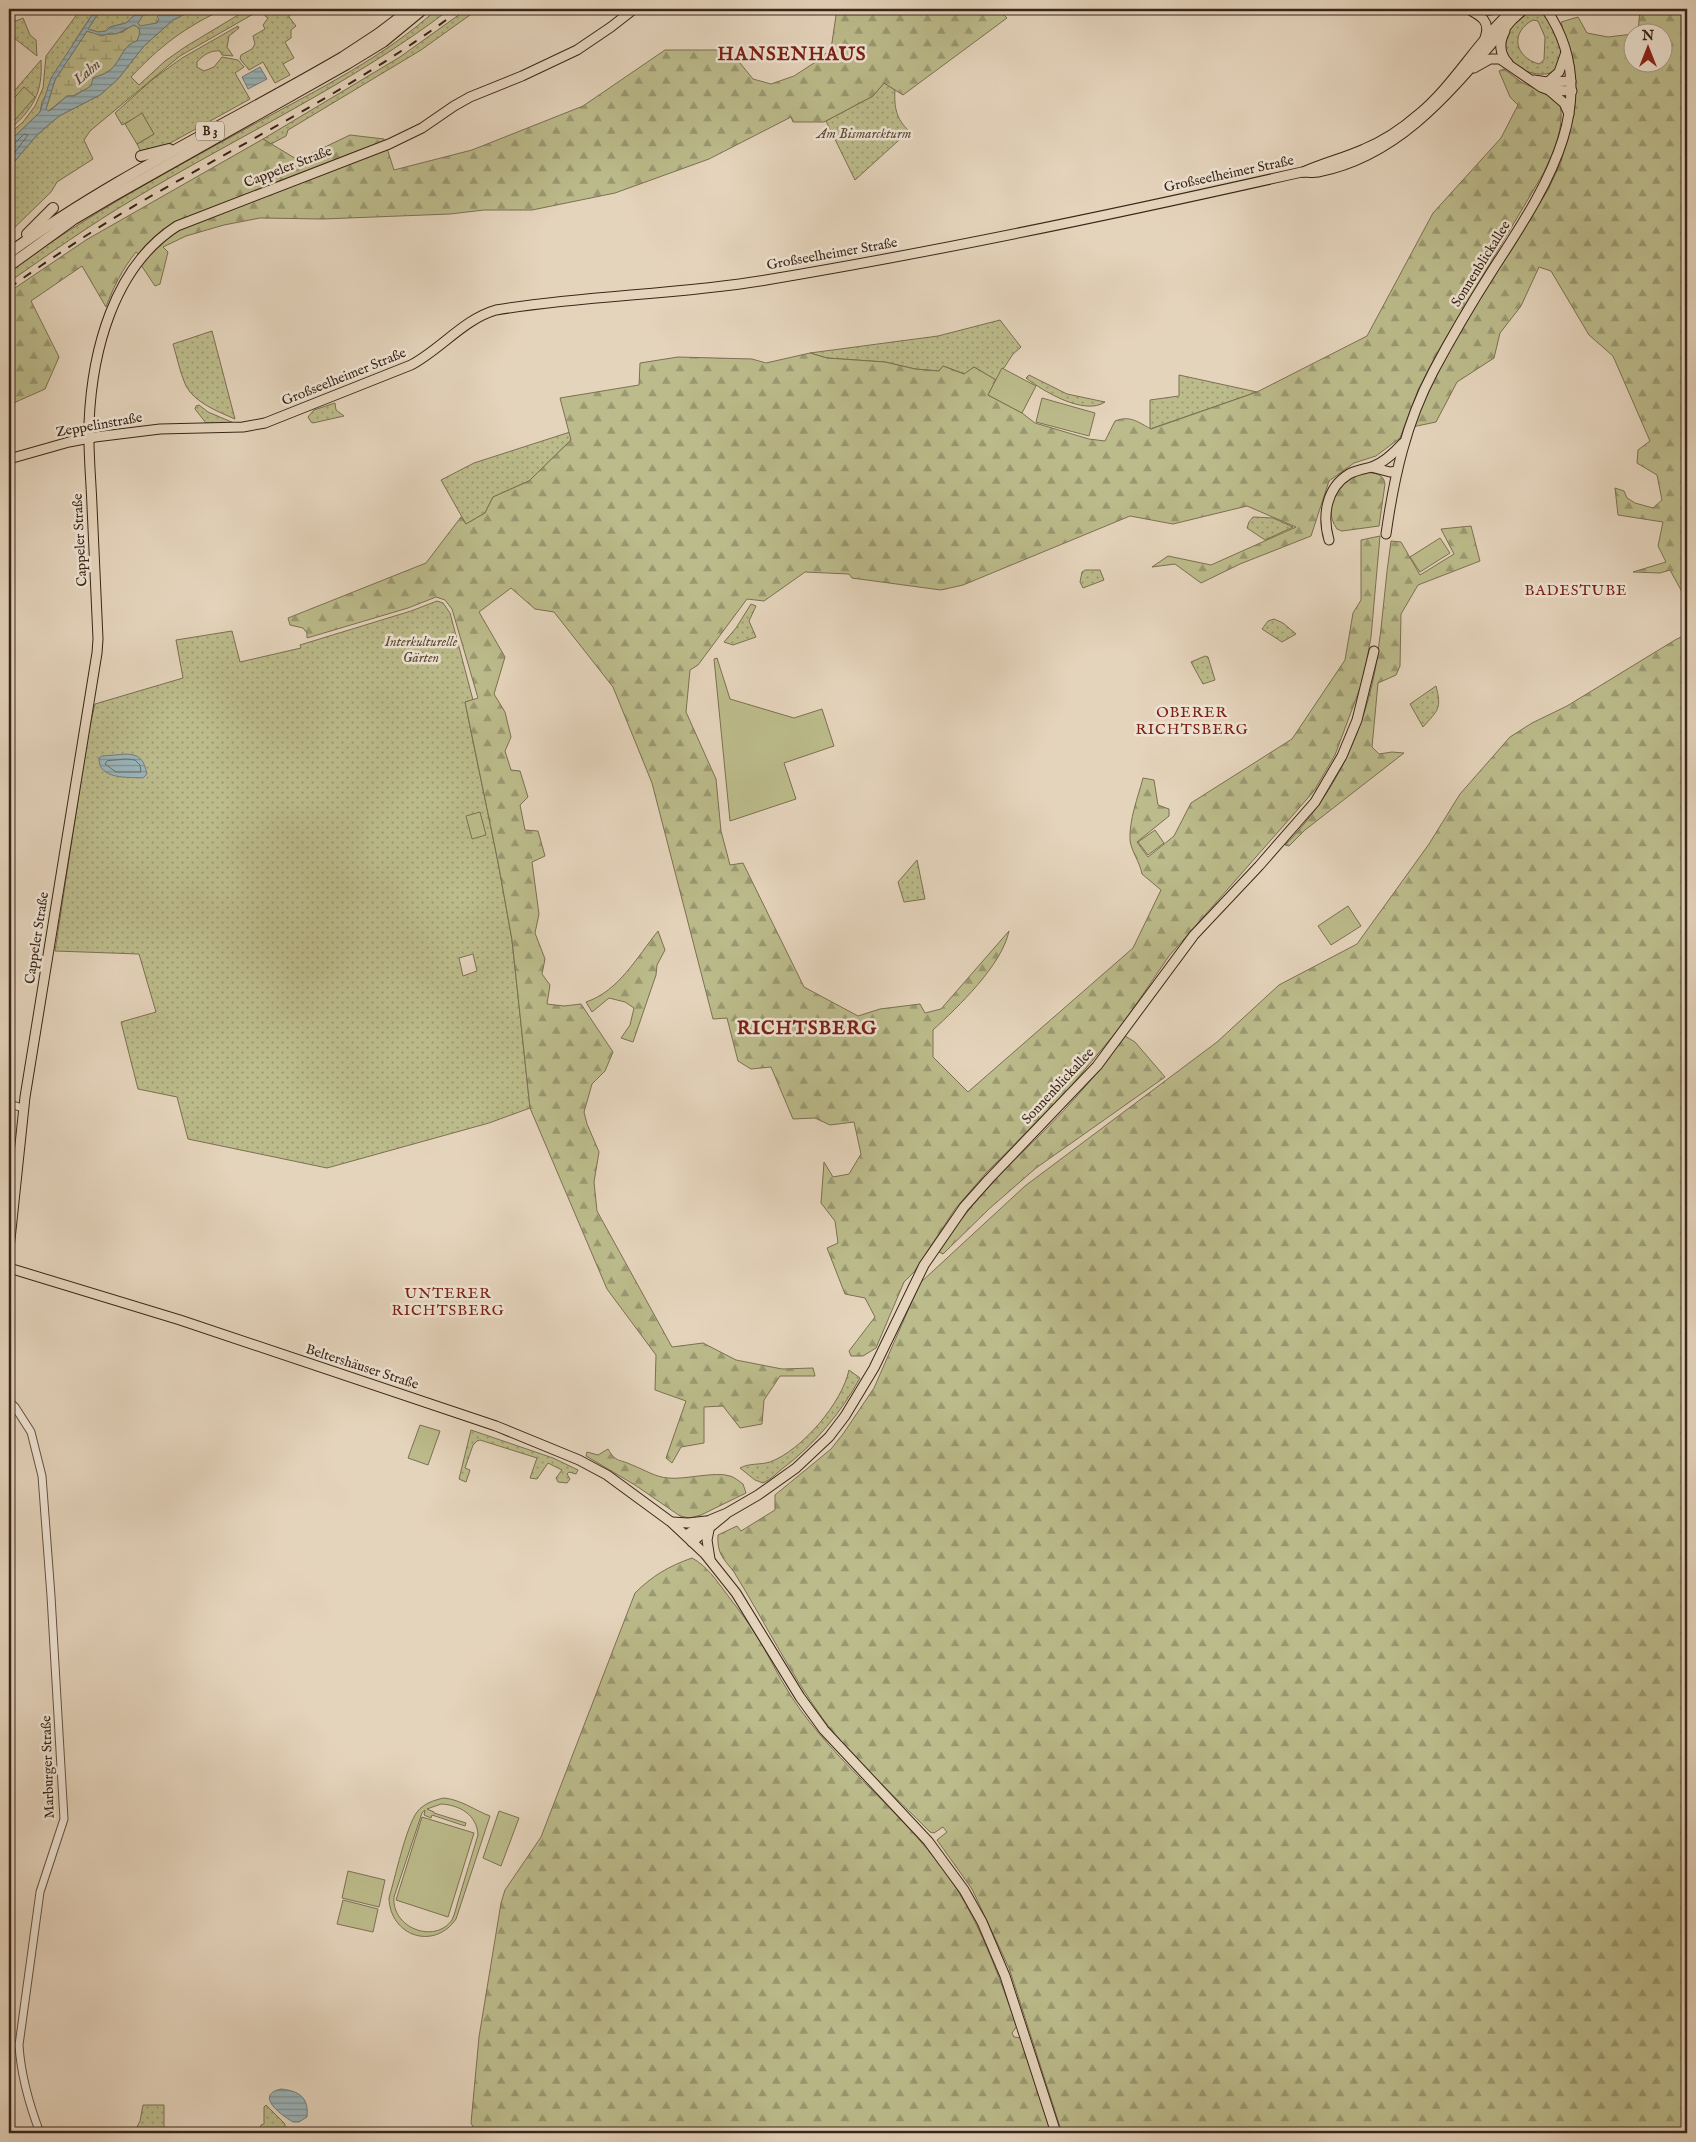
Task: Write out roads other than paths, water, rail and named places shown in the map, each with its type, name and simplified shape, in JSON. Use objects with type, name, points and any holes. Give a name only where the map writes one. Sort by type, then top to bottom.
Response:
[{"type":"highway","name":"B 3","points":[[9,253],[35,234],[103,192],[343,57],[411,9]]},
{"type":"highway","name":"B 3","points":[[9,266],[74,219],[112,196],[383,42],[423,9]]},
{"type":"highway","points":[[142,156],[184,145]]},
{"type":"highway","points":[[9,253],[53,208]]},
{"type":"main road","name":"Cappeler Straße","points":[[9,1250],[23,1108],[97,653],[98,639],[89,438],[91,393],[98,354],[112,310],[127,278],[158,240],[182,224],[389,144],[422,128],[454,106],[485,90],[522,76],[577,50],[634,9]]},
{"type":"main road","points":[[1468,9],[1480,15],[1486,21],[1488,27],[1485,38]]},
{"type":"main road","points":[[1476,9],[1499,9]]},
{"type":"main road","points":[[1302,172],[1314,166],[1365,149],[1407,123],[1439,95],[1485,38],[1514,9]]},
{"type":"main road","name":"Großseelheimer Straße","points":[[195,427],[256,426],[288,415],[411,365],[426,357],[479,316],[496,310],[718,287],[766,280],[869,262],[1055,225],[1231,189],[1302,172],[1316,173],[1342,165],[1398,138],[1433,110],[1512,20],[1524,9]]},
{"type":"main road","name":"Sonnenblickallee","points":[[1386,534],[1403,443],[1433,373],[1480,290],[1537,201],[1547,183],[1562,146],[1569,115],[1571,86],[1566,53],[1558,29],[1546,9]]},
{"type":"main road","points":[[1508,63],[1502,55],[1501,41],[1512,20]]},
{"type":"main road","points":[[1548,86],[1559,72],[1566,53]]},
{"type":"main road","points":[[1464,75],[1490,59],[1500,59],[1531,79],[1548,86],[1571,86]]},
{"type":"main road","points":[[1548,86],[1564,103],[1569,115]]},
{"type":"main road","name":"Zeppelinstraße","points":[[9,459],[89,438],[160,429],[195,427]]},
{"type":"main road","points":[[1329,540],[1325,514],[1332,492],[1350,473],[1381,462],[1392,455],[1403,443]]},
{"type":"main road","points":[[1381,462],[1387,463],[1397,471]]},
{"type":"main road","points":[[1370,467],[1390,472],[1397,471]]},
{"type":"main road","name":"Sonnenblickallee","points":[[689,1539],[710,1520],[758,1496],[796,1468],[828,1437],[845,1416],[874,1368],[924,1265],[964,1207],[988,1179],[1097,1066],[1194,936],[1264,861],[1315,802],[1342,756],[1357,720],[1374,651]]},
{"type":"main road","name":"Beltershäuser Straße","points":[[9,1268],[180,1320],[496,1426],[579,1460],[606,1475],[671,1522],[711,1561],[736,1592],[800,1697],[824,1730],[840,1750],[923,1836],[964,1890],[982,1922],[1005,1976],[1056,2133]]},
{"type":"main road","name":"Sonnenblickallee","points":[[689,1539],[709,1530],[727,1513]]},
{"type":"main road","points":[[671,1522],[688,1523],[710,1520]]},
{"type":"main road","points":[[709,1530],[707,1544],[711,1561]]},
{"type":"street","points":[[9,1104],[23,1108]]},
{"type":"street","name":"Marburger Straße","points":[[9,1401],[31,1432],[42,1476],[63,1805],[61,1829],[40,1892],[20,2040],[20,2066],[25,2090],[40,2133]]},
{"type":"water","points":[[96,9],[101,9],[88,29],[98,32],[126,23],[141,9],[147,9],[138,23],[140,26],[157,23],[159,19],[157,17],[165,9],[195,9],[173,20],[144,46],[118,79],[100,95],[59,116],[37,135],[9,168],[9,142],[40,112],[51,78]],"holes":[[[134,25],[139,28],[140,33],[137,41],[126,48],[110,70],[93,78],[91,86],[74,96],[67,96],[51,110],[48,111],[46,109],[55,80],[87,31],[102,36],[111,33],[116,34]]]},
{"type":"water","points":[[260,67],[267,79],[248,89],[242,77]]},
{"type":"water","points":[[127,754],[139,757],[143,762],[147,774],[143,778],[115,776],[103,770],[100,765],[99,758],[102,756]]},
{"type":"water","points":[[281,2089],[293,2091],[301,2096],[306,2104],[307,2117],[299,2122],[293,2122],[272,2105],[270,2096],[273,2092]]},
{"type":"railway","points":[[9,288],[128,209],[346,86],[424,36],[461,9]]},
{"type":"district","name":"HANSENHAUS","points":[[792,55]]},
{"type":"district","name":"BADESTUBE","points":[[1576,590]]},
{"type":"district","name":"OBERER RICHTSBERG","points":[[1192,720]]},
{"type":"district","name":"RICHTSBERG","points":[[807,1029]]},
{"type":"district","name":"UNTERER RICHTSBERG","points":[[448,1302]]},
{"type":"water label","name":"Lahn","points":[[87,72]]},
{"type":"park label","name":"Am Bismarckturm","points":[[864,134]]},
{"type":"park label","name":"Interkulturelle Gärten","points":[[421,650]]}]
